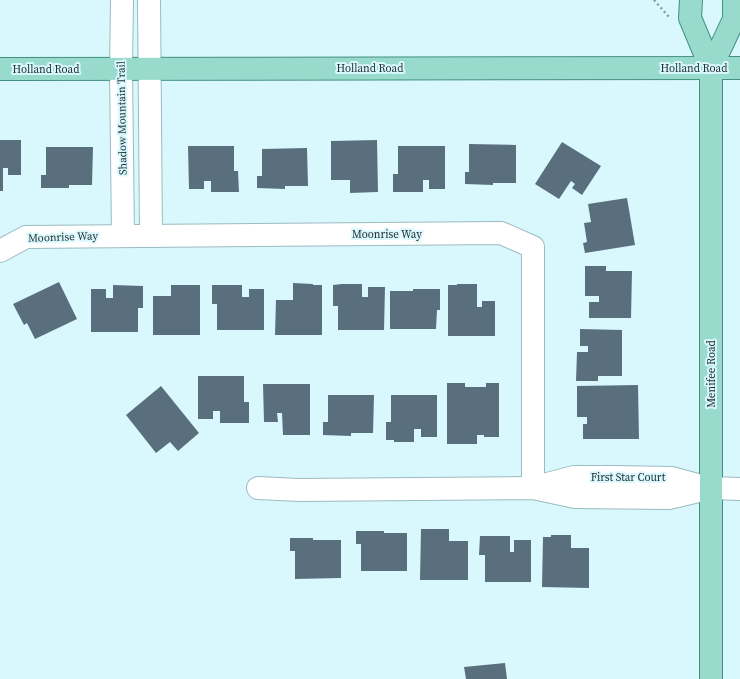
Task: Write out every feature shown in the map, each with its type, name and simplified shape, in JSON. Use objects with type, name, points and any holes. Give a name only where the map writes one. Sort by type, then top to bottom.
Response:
[{"type":"main road","name":"Menifee Road","points":[[690,0],[690,18],[711,68],[711,679]]},
{"type":"main road","name":"Menifee Road","points":[[711,68],[734,19],[734,0]]},
{"type":"main road","name":"Holland Road","points":[[0,69],[740,68]]},
{"type":"street","name":"Shadow Mountain Trail","points":[[122,0],[121,69],[123,236]]},
{"type":"street","points":[[149,0],[151,236]]},
{"type":"street","name":"Moonrise Way","points":[[0,251],[26,237],[501,233],[533,247],[533,488]]},
{"type":"street","name":"First Star Court","points":[[258,488],[299,490],[533,488],[574,477],[620,477],[672,478],[711,488],[740,488]]},
{"type":"path","points":[[654,0],[669,17]]},
{"type":"building","points":[[0,140],[21,140],[21,175],[8,175],[8,168],[3,168],[3,191],[0,191]]},
{"type":"building","points":[[377,140],[378,192],[350,193],[350,180],[331,180],[331,141]]},
{"type":"building","points":[[562,142],[601,166],[582,195],[572,188],[575,184],[571,181],[559,199],[535,184]]},
{"type":"building","points":[[469,144],[516,145],[516,183],[493,183],[493,185],[465,184],[465,172],[469,172]]},
{"type":"building","points":[[188,146],[234,146],[234,171],[238,171],[239,192],[211,192],[211,181],[204,181],[204,189],[189,189]]},
{"type":"building","points":[[398,146],[445,146],[445,189],[429,189],[429,180],[423,180],[423,192],[393,192],[393,174],[398,174]]},
{"type":"building","points":[[46,147],[93,147],[92,185],[69,185],[69,188],[41,188],[41,175],[46,175]]},
{"type":"building","points":[[307,148],[308,186],[285,186],[285,189],[257,188],[257,176],[262,176],[262,149]]},
{"type":"building","points":[[627,198],[635,245],[585,253],[583,243],[587,242],[584,223],[591,222],[588,204]]},
{"type":"building","points":[[585,266],[606,266],[606,271],[632,271],[631,318],[589,318],[589,302],[599,302],[599,296],[585,296]]},
{"type":"building","points":[[59,282],[77,319],[35,339],[27,323],[24,325],[13,304]]},
{"type":"building","points":[[293,283],[322,285],[322,335],[275,335],[276,300],[293,300]]},
{"type":"building","points":[[362,284],[362,297],[368,297],[368,287],[385,287],[384,330],[338,330],[338,306],[333,306],[333,285]]},
{"type":"building","points":[[477,284],[477,307],[482,307],[482,301],[495,301],[495,336],[448,336],[448,285]]},
{"type":"building","points":[[113,285],[143,286],[143,308],[138,308],[138,332],[91,332],[91,289],[106,289],[106,298],[113,298]]},
{"type":"building","points":[[171,285],[200,285],[200,335],[153,335],[153,296],[171,296]]},
{"type":"building","points":[[212,285],[242,285],[242,297],[249,297],[249,289],[264,289],[264,330],[217,330],[217,304],[212,304]]},
{"type":"building","points":[[413,289],[440,289],[440,310],[437,310],[436,329],[390,329],[390,291],[413,291]]},
{"type":"building","points":[[580,329],[622,330],[622,376],[598,376],[598,381],[576,381],[577,352],[588,352],[588,346],[580,346]]},
{"type":"building","points":[[198,376],[244,376],[244,402],[249,402],[249,423],[220,423],[220,411],[213,411],[213,419],[198,419]]},
{"type":"building","points":[[447,383],[465,383],[465,387],[486,387],[486,383],[499,383],[499,437],[484,437],[484,435],[477,435],[477,444],[447,444]]},
{"type":"building","points":[[263,384],[310,384],[310,435],[283,435],[282,413],[277,413],[278,422],[264,422]]},
{"type":"building","points":[[638,385],[639,439],[583,439],[583,424],[587,424],[587,417],[577,417],[577,386]]},
{"type":"building","points":[[161,386],[199,433],[178,451],[170,442],[156,453],[126,415]]},
{"type":"building","points":[[328,395],[374,395],[373,433],[351,433],[351,436],[323,435],[323,422],[328,422]]},
{"type":"building","points":[[391,395],[437,395],[437,437],[421,437],[421,429],[414,429],[414,442],[394,442],[394,440],[386,440],[386,422],[391,422]]},
{"type":"building","points":[[421,529],[449,529],[449,541],[468,541],[468,580],[420,580]]},
{"type":"building","points":[[356,531],[407,533],[407,571],[361,571],[361,544],[356,544]]},
{"type":"building","points":[[551,535],[571,535],[571,548],[589,548],[589,588],[542,587],[543,537],[551,537]]},
{"type":"building","points":[[480,536],[510,536],[510,552],[514,552],[514,540],[531,540],[531,582],[485,582],[485,555],[479,555]]},
{"type":"building","points":[[290,538],[341,540],[341,578],[295,579],[295,551],[290,551]]},
{"type":"building","points":[[505,663],[507,679],[466,679],[464,667]]}]
